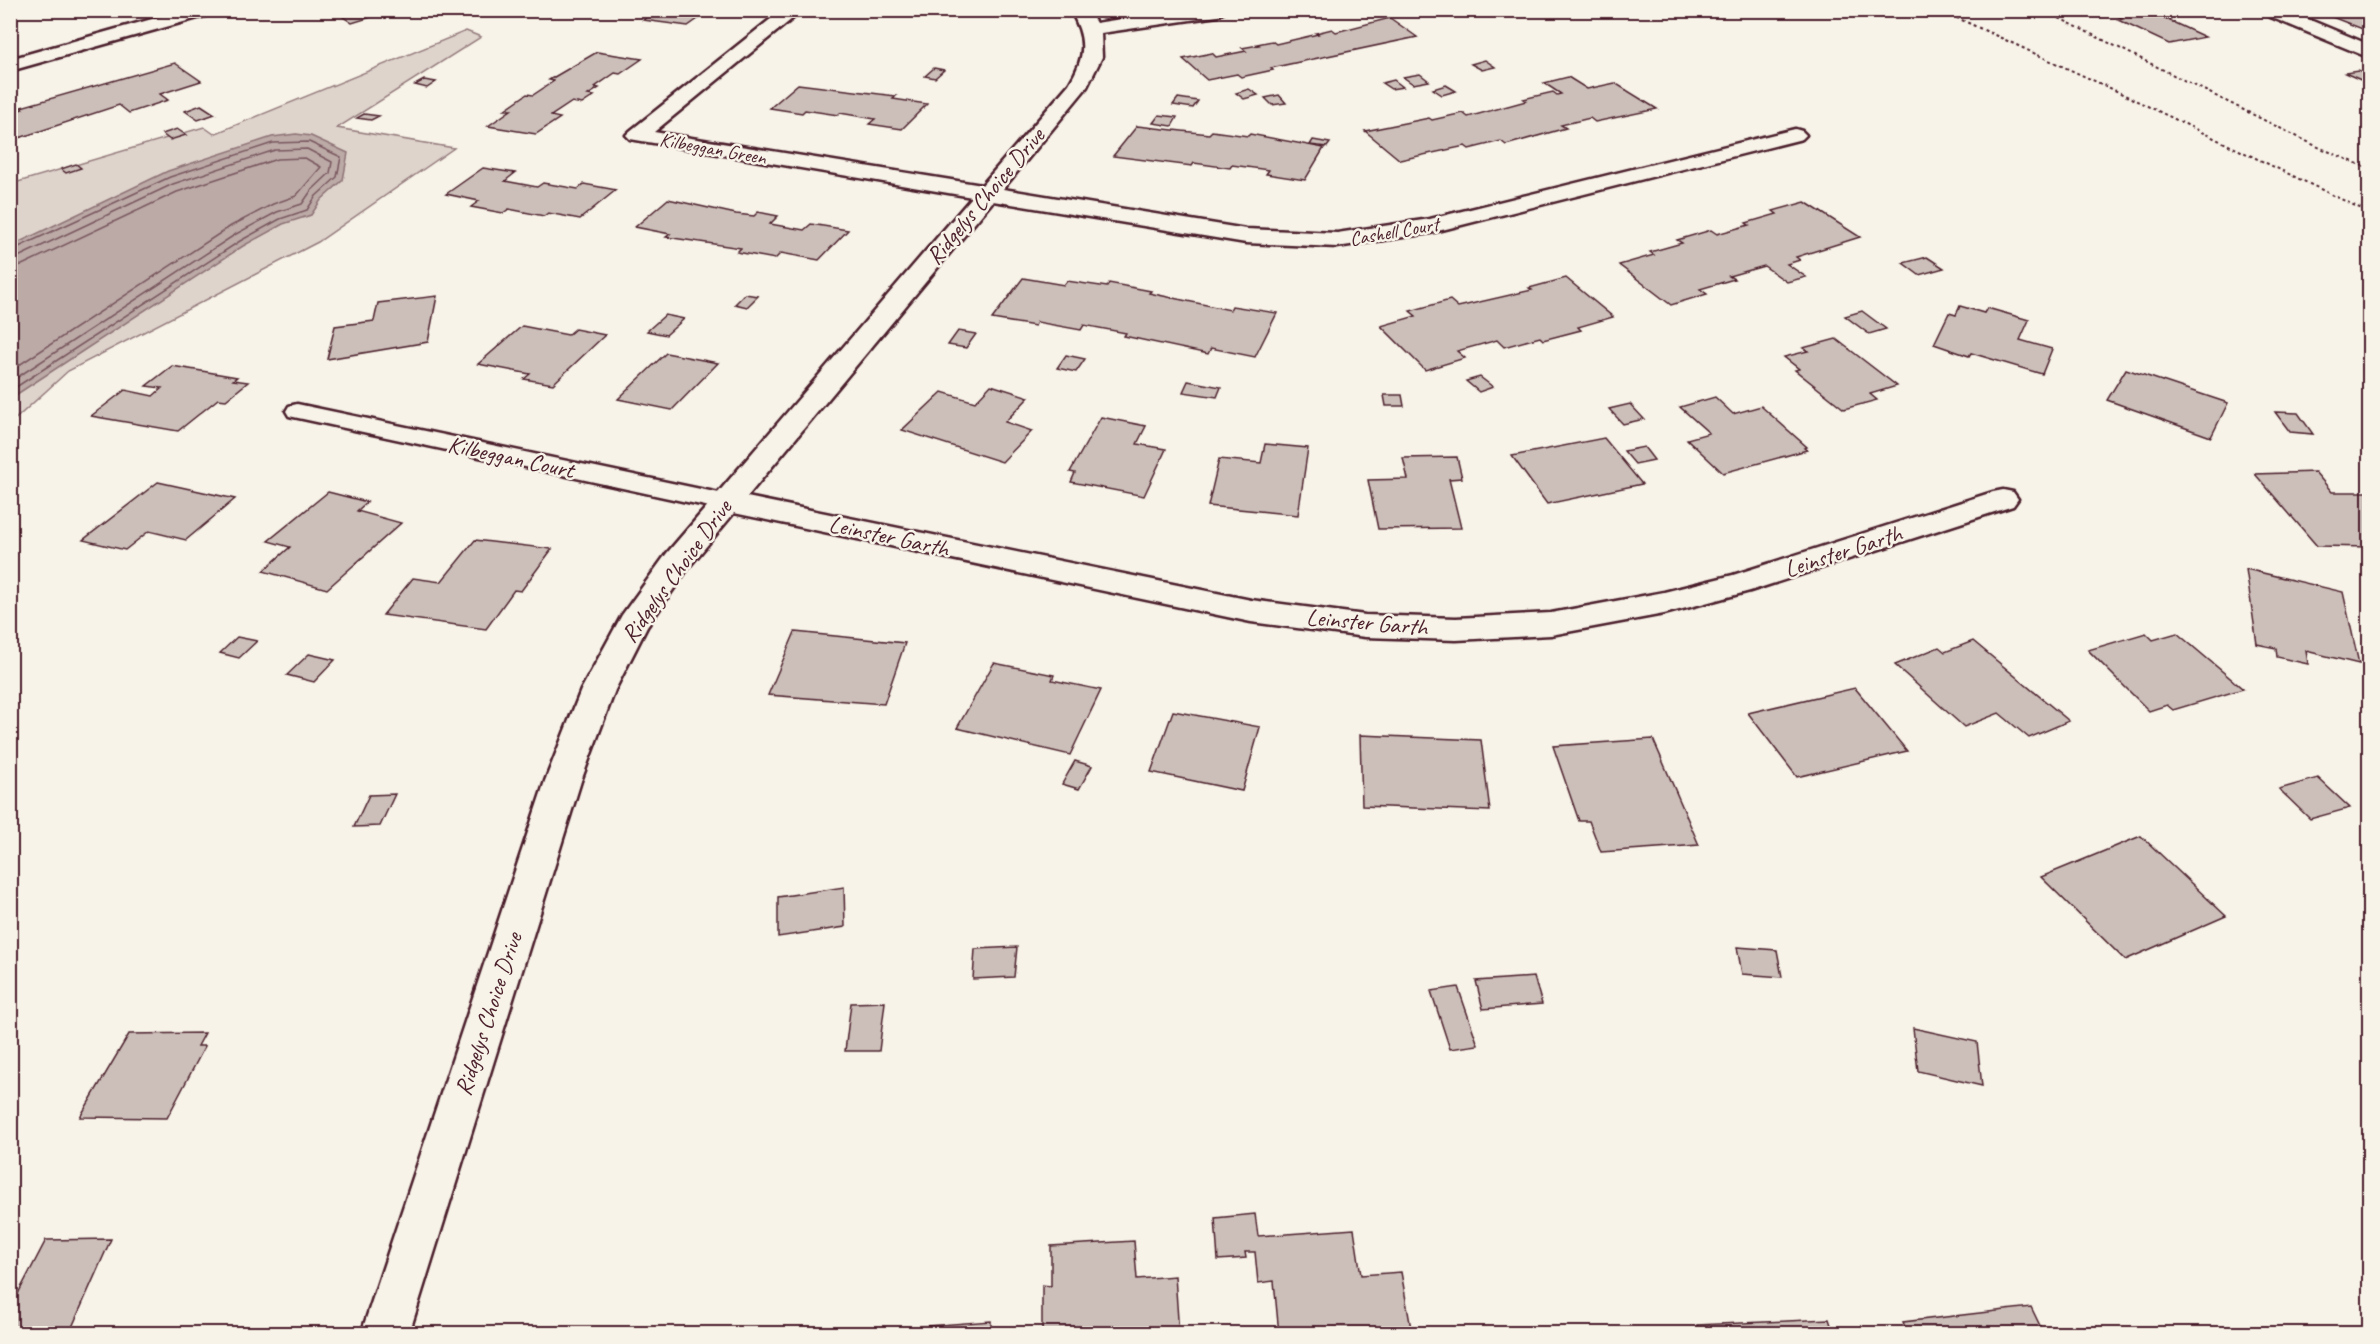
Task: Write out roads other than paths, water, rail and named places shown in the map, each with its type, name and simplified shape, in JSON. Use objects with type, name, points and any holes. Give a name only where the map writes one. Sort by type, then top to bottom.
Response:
[{"type":"street","points":[[10,64],[206,10]]},
{"type":"street","name":"Kilbeggan Green","points":[[794,10],[637,135],[987,194]]},
{"type":"street","points":[[1085,20],[1218,10]]},
{"type":"street","points":[[2269,10],[2370,52]]},
{"type":"street","name":"Ridgelys Choice Drive","points":[[385,1334],[563,781],[598,690],[633,623],[678,560],[724,502],[1077,87],[1093,59],[1094,43],[1085,20]]},
{"type":"street","name":"Cashell Court","points":[[987,194],[1246,236],[1337,240],[1441,223],[1795,135]]},
{"type":"street","name":"Leinster Garth","points":[[724,502],[1251,611],[1365,626],[1456,629],[1551,624],[1664,603],[1739,584],[2003,499]]},
{"type":"lane","name":"Kilbeggan Court","points":[[297,411],[724,502]]},
{"type":"water","points":[[296,134],[311,136],[348,153],[343,180],[321,200],[311,215],[283,224],[243,246],[11,398],[11,246],[168,171],[272,137]]}]
